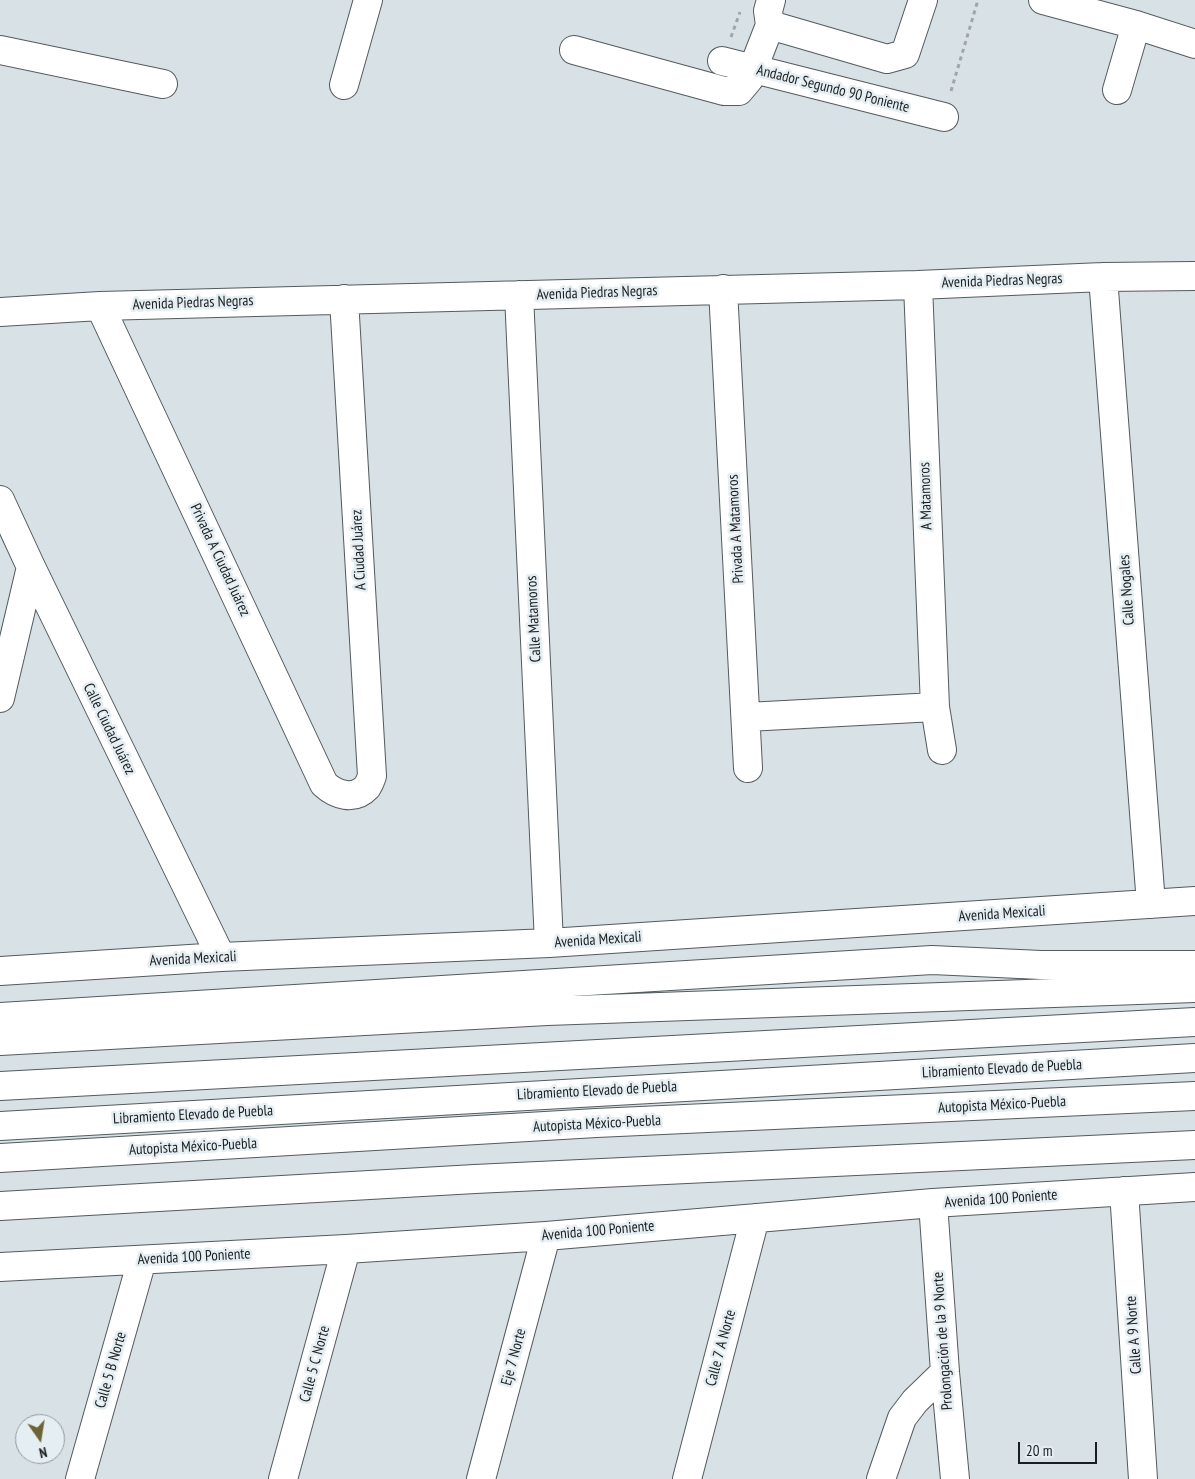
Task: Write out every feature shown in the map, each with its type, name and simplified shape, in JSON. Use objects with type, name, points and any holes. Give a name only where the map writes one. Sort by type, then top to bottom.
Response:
[{"type":"main road","points":[[344,85],[368,0]]},
{"type":"main road","points":[[574,50],[724,91],[739,90],[750,79],[770,13],[887,59],[905,54],[923,0]]},
{"type":"main road","points":[[1043,0],[1100,8],[1136,25],[1195,44]]},
{"type":"main road","points":[[1117,90],[1136,25]]},
{"type":"main road","points":[[0,50],[163,84]]},
{"type":"main road","name":"Andador Segundo 90 Poniente","points":[[722,60],[944,117]]},
{"type":"main road","name":"Avenida Piedras Negras","points":[[0,312],[100,306],[918,285],[1103,277],[1195,276]]},
{"type":"main road","name":"Calle Nogales","points":[[1103,277],[1151,904]]},
{"type":"main road","name":"A Matamoros","points":[[918,285],[935,707],[942,750]]},
{"type":"main road","name":"Privada A Matamoros","points":[[723,289],[747,717],[748,768]]},
{"type":"main road","name":"Calle Matamoros","points":[[519,295],[549,943]]},
{"type":"main road","name":"A Ciudad Juárez","points":[[344,299],[372,776],[367,787],[355,794]]},
{"type":"main road","name":"Privada A Ciudad Juárez","points":[[100,306],[324,784],[333,792],[344,795],[355,794]]},
{"type":"main road","name":"Calle Ciudad Juárez","points":[[0,500],[221,957]]},
{"type":"main road","points":[[0,698],[31,567]]},
{"type":"main road","points":[[747,717],[935,707]]},
{"type":"main road","name":"Avenida Mexicali","points":[[0,971],[221,957],[549,943],[1195,902]]},
{"type":"main road","points":[[0,1017],[932,960],[1041,965],[1195,965]]},
{"type":"main road","points":[[0,1041],[547,1011],[1195,988]]},
{"type":"main road","points":[[0,1086],[1195,1022]]},
{"type":"main road","name":"Libramiento Elevado de Puebla","points":[[0,1126],[1195,1058]]},
{"type":"main road","name":"Autopista México-Puebla","points":[[0,1158],[596,1123],[1195,1096]]},
{"type":"main road","points":[[0,1206],[475,1179],[1195,1145]]},
{"type":"main road","name":"Avenida 100 Poniente","points":[[0,1267],[346,1249],[546,1236],[933,1204],[1195,1187]]},
{"type":"main road","name":"Calle A 9 Norte","points":[[1124,1191],[1143,1479]]},
{"type":"main road","name":"Prolongación de la 9 Norte","points":[[933,1204],[955,1479]]},
{"type":"main road","name":"Calle 7 A Norte","points":[[687,1479],[755,1218]]},
{"type":"main road","name":"Eje 7 Norte","points":[[482,1479],[546,1236]]},
{"type":"main road","name":"Calle 5 C Norte","points":[[283,1479],[346,1249]]},
{"type":"main road","name":"Calle 5 B Norte","points":[[80,1479],[142,1260]]},
{"type":"main road","points":[[881,1479],[902,1418],[915,1401],[945,1372]]},
{"type":"path","points":[[944,117],[978,0]]}]
